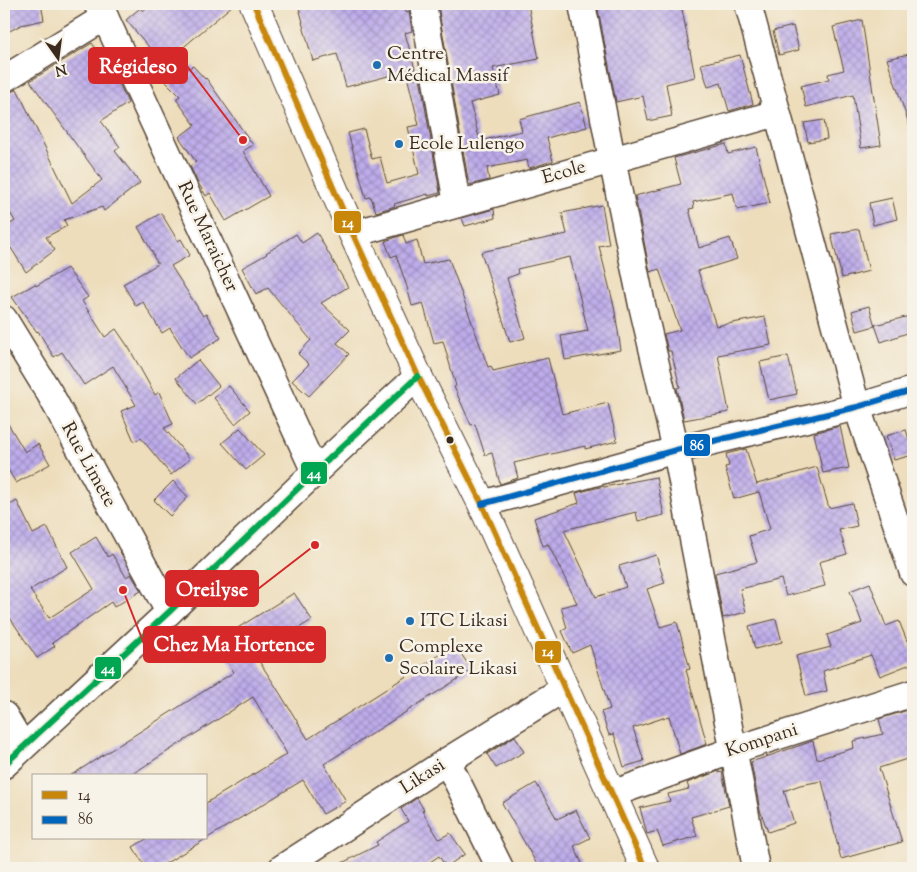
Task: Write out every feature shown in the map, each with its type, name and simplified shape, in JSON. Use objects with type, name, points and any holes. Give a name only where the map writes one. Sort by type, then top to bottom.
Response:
[{"type":"street","points":[[254,4],[352,234],[418,376],[482,504],[645,868]]},
{"type":"street","points":[[423,4],[457,204]]},
{"type":"street","points":[[582,4],[642,305],[676,450],[756,868]]},
{"type":"street","points":[[748,4],[857,407],[913,573]]},
{"type":"street","points":[[4,79],[101,11]]},
{"type":"street","name":"Rue Maraicher","points":[[101,11],[315,472]]},
{"type":"street","name":"Ecole","points":[[352,234],[777,113]]},
{"type":"street","name":"Rue Limete","points":[[4,319],[50,394],[169,612]]},
{"type":"street","points":[[4,765],[418,376]]},
{"type":"street","points":[[482,504],[676,450],[857,407],[913,390]]},
{"type":"street","name":"Likasi","points":[[282,868],[447,761],[565,688]]},
{"type":"street","name":"Kompani","points":[[612,794],[734,750],[913,693]]},
{"type":"street","points":[[4,715],[23,747]]},
{"type":"street","points":[[447,761],[500,868]]},
{"type":"building","points":[[4,4],[41,4],[44,20],[21,25],[4,34]]},
{"type":"building","points":[[151,4],[234,4],[179,51],[183,56],[161,76],[140,55],[149,47],[126,20],[140,8],[143,11]]},
{"type":"building","points":[[298,4],[404,4],[406,12],[409,11],[412,31],[405,33],[415,69],[346,87],[337,54],[313,61]]},
{"type":"building","points":[[447,4],[528,4],[539,59],[493,68],[500,95],[470,103],[480,141],[522,131],[519,119],[580,102],[587,127],[547,138],[553,161],[529,168],[527,160],[487,168],[489,180],[469,185],[438,6]]},
{"type":"building","points":[[597,4],[681,4],[695,77],[666,84],[672,116],[648,121],[643,96],[616,102]]},
{"type":"building","points":[[862,20],[881,145],[861,148],[853,95],[806,107],[801,86],[829,79],[828,74],[844,70],[833,27]]},
{"type":"building","points":[[793,26],[799,50],[779,55],[773,31]]},
{"type":"building","points":[[92,43],[112,73],[114,73],[128,103],[101,121],[120,147],[115,151],[140,183],[104,211],[102,207],[64,220],[67,226],[46,237],[55,250],[26,272],[11,248],[4,253],[4,228],[15,221],[4,203],[4,94],[17,89],[72,203],[102,180],[30,81]]},
{"type":"building","points":[[913,53],[913,126],[910,127],[887,59]]},
{"type":"building","points":[[740,55],[753,104],[729,111],[721,83],[708,87],[701,64]]},
{"type":"building","points":[[193,66],[206,78],[253,145],[243,151],[269,196],[226,221],[210,193],[206,196],[190,166],[196,162],[179,137],[195,125],[176,99],[180,96],[164,80]]},
{"type":"building","points":[[420,77],[440,193],[428,196],[428,194],[394,204],[395,206],[376,212],[371,197],[366,198],[348,133],[364,129],[372,159],[380,157],[387,183],[419,174],[408,127],[419,125],[408,80]]},
{"type":"building","points":[[824,120],[827,139],[808,142],[804,123]]},
{"type":"building","points":[[726,144],[728,154],[756,147],[770,203],[737,210],[733,193],[693,202],[694,208],[689,209],[699,248],[730,238],[737,259],[698,271],[716,326],[765,317],[771,345],[718,355],[729,412],[684,420],[677,388],[680,387],[671,351],[668,351],[664,334],[680,330],[659,269],[650,272],[635,196],[681,184],[674,158]]},
{"type":"building","points":[[892,198],[897,219],[873,225],[869,203]]},
{"type":"building","points":[[602,205],[609,244],[599,246],[614,306],[621,350],[565,360],[561,336],[588,331],[570,257],[517,269],[518,274],[507,278],[525,338],[510,342],[481,252],[567,234],[562,213]]},
{"type":"building","points":[[494,209],[495,218],[465,226],[462,218]]},
{"type":"building","points":[[161,213],[178,241],[181,239],[190,255],[171,266],[203,316],[206,314],[221,338],[189,358],[170,328],[162,333],[143,302],[136,306],[123,284],[158,264],[138,227]]},
{"type":"building","points":[[859,229],[869,271],[842,278],[831,234]]},
{"type":"building","points":[[317,233],[348,287],[321,303],[350,330],[337,343],[349,354],[309,396],[292,381],[309,364],[298,354],[311,340],[268,288],[256,294],[242,268],[296,234],[302,243]]},
{"type":"building","points":[[403,235],[406,244],[417,240],[423,264],[449,259],[488,367],[491,366],[493,371],[548,358],[562,414],[608,403],[617,441],[585,449],[585,446],[514,463],[518,478],[500,484],[492,453],[485,455],[475,424],[471,425],[454,387],[456,386],[443,341],[434,343],[423,303],[412,306],[396,255],[391,257],[385,241]]},
{"type":"building","points":[[67,268],[88,297],[82,301],[105,337],[116,329],[129,348],[155,395],[159,392],[173,424],[164,428],[190,459],[171,475],[141,438],[134,441],[121,411],[136,405],[113,366],[84,385],[62,352],[54,357],[38,331],[12,297]]},
{"type":"building","points":[[869,306],[875,326],[857,331],[852,311]]},
{"type":"building","points":[[913,315],[913,331],[881,342],[875,325]]},
{"type":"building","points":[[788,356],[797,394],[769,400],[760,362]]},
{"type":"building","points":[[198,360],[219,386],[197,404],[176,378]]},
{"type":"building","points":[[229,386],[250,411],[235,424],[214,398]]},
{"type":"building","points":[[4,417],[25,452],[38,444],[50,464],[16,483],[4,463]]},
{"type":"building","points":[[840,426],[849,468],[823,473],[814,433]]},
{"type":"building","points":[[240,428],[264,455],[246,470],[222,443]]},
{"type":"building","points":[[906,430],[909,439],[913,437],[913,455],[894,460],[886,436]]},
{"type":"building","points":[[746,449],[757,485],[817,467],[829,508],[852,503],[857,526],[839,530],[847,554],[819,562],[825,586],[786,596],[781,579],[740,589],[746,612],[723,618],[715,573],[757,562],[749,536],[770,529],[759,492],[734,499],[725,467],[729,466],[726,454]]},
{"type":"building","points":[[656,477],[664,515],[638,521],[636,512],[564,530],[596,597],[626,587],[619,566],[656,555],[665,583],[647,589],[660,627],[677,622],[690,669],[686,670],[707,744],[680,754],[669,716],[633,728],[644,761],[624,767],[614,734],[609,735],[601,712],[610,709],[590,645],[572,653],[562,631],[567,628],[561,607],[577,603],[548,544],[543,546],[534,518],[579,503],[576,493]]},
{"type":"building","points":[[173,481],[188,497],[170,516],[154,500]]},
{"type":"building","points":[[17,501],[33,534],[47,527],[67,567],[30,590],[49,618],[94,589],[72,552],[96,537],[108,557],[112,554],[126,577],[131,574],[141,591],[114,607],[111,602],[52,643],[55,646],[37,658],[4,609],[4,508]]},
{"type":"building","points":[[870,583],[886,626],[899,621],[913,656],[913,663],[880,676],[871,655],[823,671],[827,691],[806,696],[796,656],[831,647],[827,635],[862,623],[850,591]]},
{"type":"building","points":[[294,593],[312,620],[255,655],[308,739],[455,645],[472,670],[324,764],[346,801],[323,814],[303,780],[208,838],[208,802],[287,754],[253,697],[132,774],[73,774],[234,672],[215,642]]},
{"type":"building","points":[[776,619],[782,642],[755,649],[749,626]]},
{"type":"building","points":[[908,710],[913,737],[913,757],[879,768],[902,842],[841,859],[822,781],[800,785],[784,791],[794,823],[768,832],[760,810],[751,762],[813,741],[817,759],[854,748],[853,741],[883,734],[879,719]]},
{"type":"building","points":[[515,736],[524,752],[496,768],[487,754]]},
{"type":"building","points":[[719,771],[719,773],[722,772],[729,806],[691,817],[697,836],[663,846],[657,831],[647,834],[640,808],[670,801],[668,794],[689,789],[687,783]]},
{"type":"building","points":[[536,783],[557,819],[576,810],[590,838],[574,846],[584,868],[539,868],[502,803]]},
{"type":"building","points":[[417,798],[424,810],[422,811],[439,839],[450,833],[465,854],[446,867],[439,856],[421,868],[332,868],[378,845],[376,842],[408,821],[401,809]]},
{"type":"building","points":[[145,840],[204,840],[158,868],[146,868],[133,847]]},
{"type":"transit line","name":"14","points":[[254,4],[353,234],[418,376],[482,504],[645,868]]},
{"type":"transit line","name":"44","points":[[4,765],[418,376]]},
{"type":"transit line","name":"86","points":[[482,504],[676,450],[857,407],[913,390]]},
{"type":"place","name":"Centre Médical Massif","points":[[377,65]]},
{"type":"place","name":"Régideso","points":[[243,140]]},
{"type":"place","name":"Ecole Lulengo","points":[[399,144]]},
{"type":"place","name":"Oreilyse","points":[[315,545]]},
{"type":"place","name":"Chez Ma Hortence","points":[[123,590]]},
{"type":"place","name":"ITC Likasi","points":[[410,621]]},
{"type":"place","name":"Complexe Scolaire Likasi","points":[[389,658]]}]
